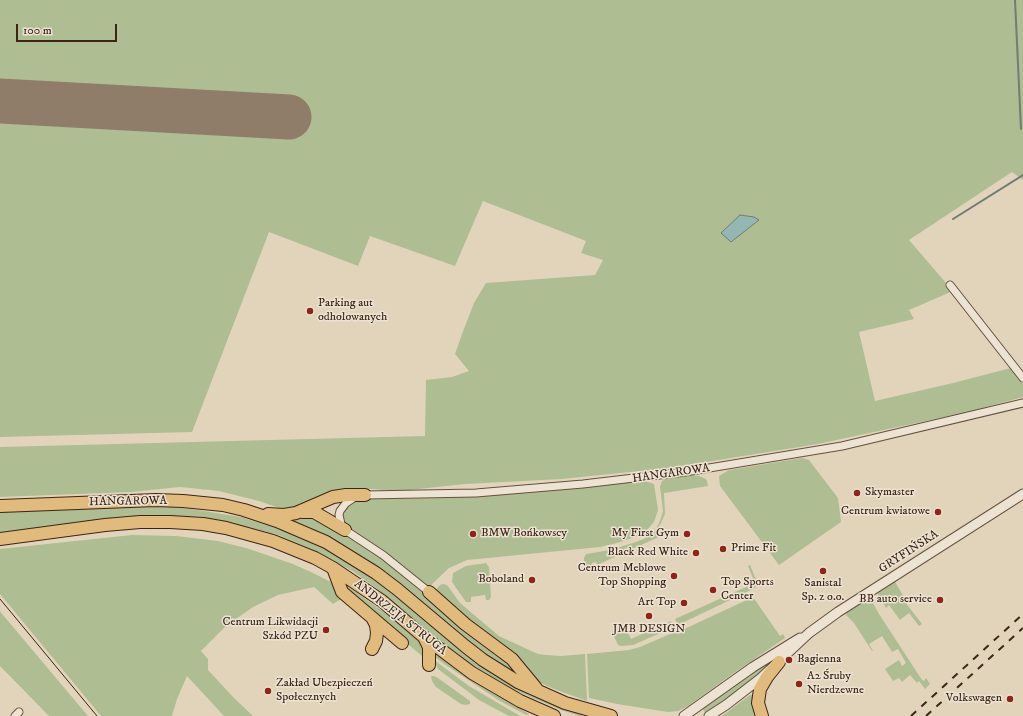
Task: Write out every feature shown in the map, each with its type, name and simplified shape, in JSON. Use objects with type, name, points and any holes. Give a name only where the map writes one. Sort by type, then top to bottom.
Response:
[{"type":"main road","points":[[300,512],[333,497],[346,494],[365,495]]},
{"type":"main road","name":"HANGAROWA","points":[[0,506],[156,500],[201,502],[223,505],[254,513]]},
{"type":"main road","points":[[254,513],[284,514],[314,512],[345,530]]},
{"type":"main road","name":"ANDRZEJA STRUGA","points":[[254,513],[311,534],[346,553],[397,589],[464,646],[518,682],[578,708],[611,716]]},
{"type":"main road","name":"HANGAROWA","points":[[0,539],[110,524],[170,522]]},
{"type":"main road","name":"ANDRZEJA STRUGA","points":[[170,522],[219,526],[248,533],[295,550],[333,568],[382,601],[424,637],[472,673],[520,701],[554,716]]},
{"type":"main road","points":[[333,568],[342,592],[402,643]]},
{"type":"main road","points":[[429,592],[466,624],[512,659],[534,686],[545,695]]},
{"type":"main road","points":[[372,618],[376,625],[377,633],[376,641],[372,649]]},
{"type":"main road","points":[[424,637],[429,648],[429,665]]},
{"type":"main road","points":[[762,716],[758,703],[760,689],[779,662]]},
{"type":"street","points":[[950,285],[1023,378]]},
{"type":"street","name":"HANGAROWA","points":[[345,530],[340,520],[340,511],[342,506],[349,499],[365,495],[484,492],[590,484],[678,473],[842,446],[1023,403]]},
{"type":"street","name":"GRYFIŃSKA","points":[[684,716],[790,643],[809,633],[845,607],[1023,494]]},
{"type":"street","points":[[345,530],[383,555],[429,592]]},
{"type":"street","name":"GRYFIŃSKA","points":[[709,716],[726,705],[779,662],[809,633]]},
{"type":"green space","points":[[0,0],[1023,0],[1023,180],[1012,172],[909,240],[953,291],[909,310],[914,319],[859,332],[875,401],[1011,368],[1023,384],[1023,397],[968,412],[818,444],[700,463],[659,469],[562,479],[465,484],[400,491],[357,488],[335,490],[305,505],[282,509],[259,501],[219,491],[180,487],[131,492],[0,497],[0,447],[425,436],[426,380],[452,377],[469,371],[455,354],[474,303],[486,283],[595,275],[603,260],[581,253],[586,241],[483,201],[455,266],[370,236],[358,266],[269,232],[192,432],[0,437]]},
{"type":"green space","points":[[802,458],[809,460],[838,498],[841,522],[779,565],[720,486],[719,476],[729,470]]},
{"type":"green space","points":[[693,475],[706,479],[708,486],[664,493],[665,514],[657,530],[663,535],[597,565],[596,562],[592,563],[591,570],[585,572],[584,558],[586,554],[610,550],[633,543],[644,539],[655,531],[663,511],[660,487],[662,481],[667,478]]},
{"type":"green space","points":[[645,481],[654,484],[658,510],[654,522],[641,535],[600,547],[467,560],[449,568],[431,585],[427,586],[344,525],[342,518],[347,505],[359,499],[439,498]]},
{"type":"green space","points":[[175,507],[241,517],[283,530],[320,546],[379,583],[460,650],[488,671],[528,694],[562,708],[587,716],[579,716],[561,710],[510,688],[469,663],[354,572],[312,549],[276,534],[227,522],[166,516],[104,519],[0,534],[0,512]]},
{"type":"green space","points":[[318,517],[381,558],[503,656],[521,677],[480,651],[366,560],[333,539],[309,527],[284,518]]},
{"type":"green space","points":[[132,535],[176,536],[218,541],[246,548],[293,564],[331,582],[341,599],[333,604],[314,587],[278,595],[253,607],[226,626],[201,651],[208,659],[208,670],[253,716],[224,716],[187,676],[177,699],[172,716],[101,716],[0,594],[0,549]]},
{"type":"green space","points":[[486,563],[489,567],[491,597],[489,600],[486,600],[485,595],[471,597],[471,602],[466,602],[452,582],[453,573],[466,566]]},
{"type":"green space","points":[[750,565],[757,582],[755,588],[678,625],[675,619],[755,583],[748,566]]},
{"type":"green space","points":[[894,580],[904,597],[902,598],[922,624],[919,626],[909,613],[900,620],[889,605],[886,608],[876,591]]},
{"type":"green space","points":[[343,583],[384,612],[420,642],[425,649],[422,656],[348,594]]},
{"type":"green space","points":[[440,585],[447,585],[460,603],[499,636],[538,654],[561,656],[585,654],[587,701],[534,680],[435,591]]},
{"type":"green space","points":[[869,596],[922,680],[924,681],[926,678],[930,684],[925,689],[919,681],[917,683],[910,675],[902,682],[899,678],[893,681],[885,669],[899,660],[902,666],[906,663],[898,649],[892,652],[882,636],[869,644],[872,651],[854,623],[846,615],[847,611]]},
{"type":"green space","points":[[753,597],[780,636],[783,634],[785,638],[688,706],[678,711],[668,712],[589,698],[587,654],[629,650],[640,647],[677,631],[678,632]]},
{"type":"green space","points":[[0,611],[88,716],[49,716],[0,666]]},
{"type":"green space","points":[[671,621],[674,627],[633,645],[618,645],[612,632],[620,626],[625,626],[631,639]]},
{"type":"green space","points":[[784,651],[727,700],[706,714],[702,708]]},
{"type":"green space","points":[[436,655],[479,685],[529,714],[526,715],[500,701],[447,666],[435,657]]},
{"type":"green space","points":[[434,660],[469,686],[520,716],[509,716],[479,700],[438,669]]},
{"type":"green space","points":[[431,676],[438,678],[470,701],[470,704],[461,704],[436,687]]},
{"type":"green space","points":[[756,694],[759,716],[722,716],[750,695]]},
{"type":"water","points":[[740,215],[754,217],[759,220],[731,242],[721,233]]},
{"type":"waterway","points":[[1015,0],[1021,129]]},
{"type":"waterway","points":[[953,219],[1023,175]]},
{"type":"runway","points":[[0,101],[289,117]]},
{"type":"tram line","points":[[0,599],[97,716]]},
{"type":"railway","points":[[911,716],[1023,614]]},
{"type":"railway","points":[[926,716],[1023,628]]},
{"type":"place","name":"Parking aut odholowanych","points":[[310,311]]},
{"type":"place","name":"Skymaster","points":[[857,493]]},
{"type":"place","name":"Centrum kwiatowe","points":[[938,512]]},
{"type":"place","name":"BMW Bońkowscy","points":[[473,534]]},
{"type":"place","name":"My First Gym","points":[[687,534]]},
{"type":"place","name":"Prime Fit","points":[[723,549]]},
{"type":"place","name":"Black Red White","points":[[696,553]]},
{"type":"place","name":"Sanistal Sp. z o.o.","points":[[823,571]]},
{"type":"place","name":"Centrum Meblowe Top Shopping","points":[[674,576]]},
{"type":"place","name":"Boboland","points":[[532,580]]},
{"type":"place","name":"Top Sports Center","points":[[713,590]]},
{"type":"place","name":"BB auto service","points":[[940,600]]},
{"type":"place","name":"Art Top","points":[[684,603]]},
{"type":"place","name":"JMB DESIGN","points":[[649,616]]},
{"type":"place","name":"Centrum Likwidacji Szkód PZU","points":[[326,630]]},
{"type":"place","name":"Bagienna","points":[[789,660]]},
{"type":"place","name":"A2 Śruby Nierdzewne","points":[[799,684]]},
{"type":"place","name":"Zakład Ubezpieczeń Społecznych","points":[[268,691]]},
{"type":"place","name":"Volkswagen","points":[[1010,699]]}]
